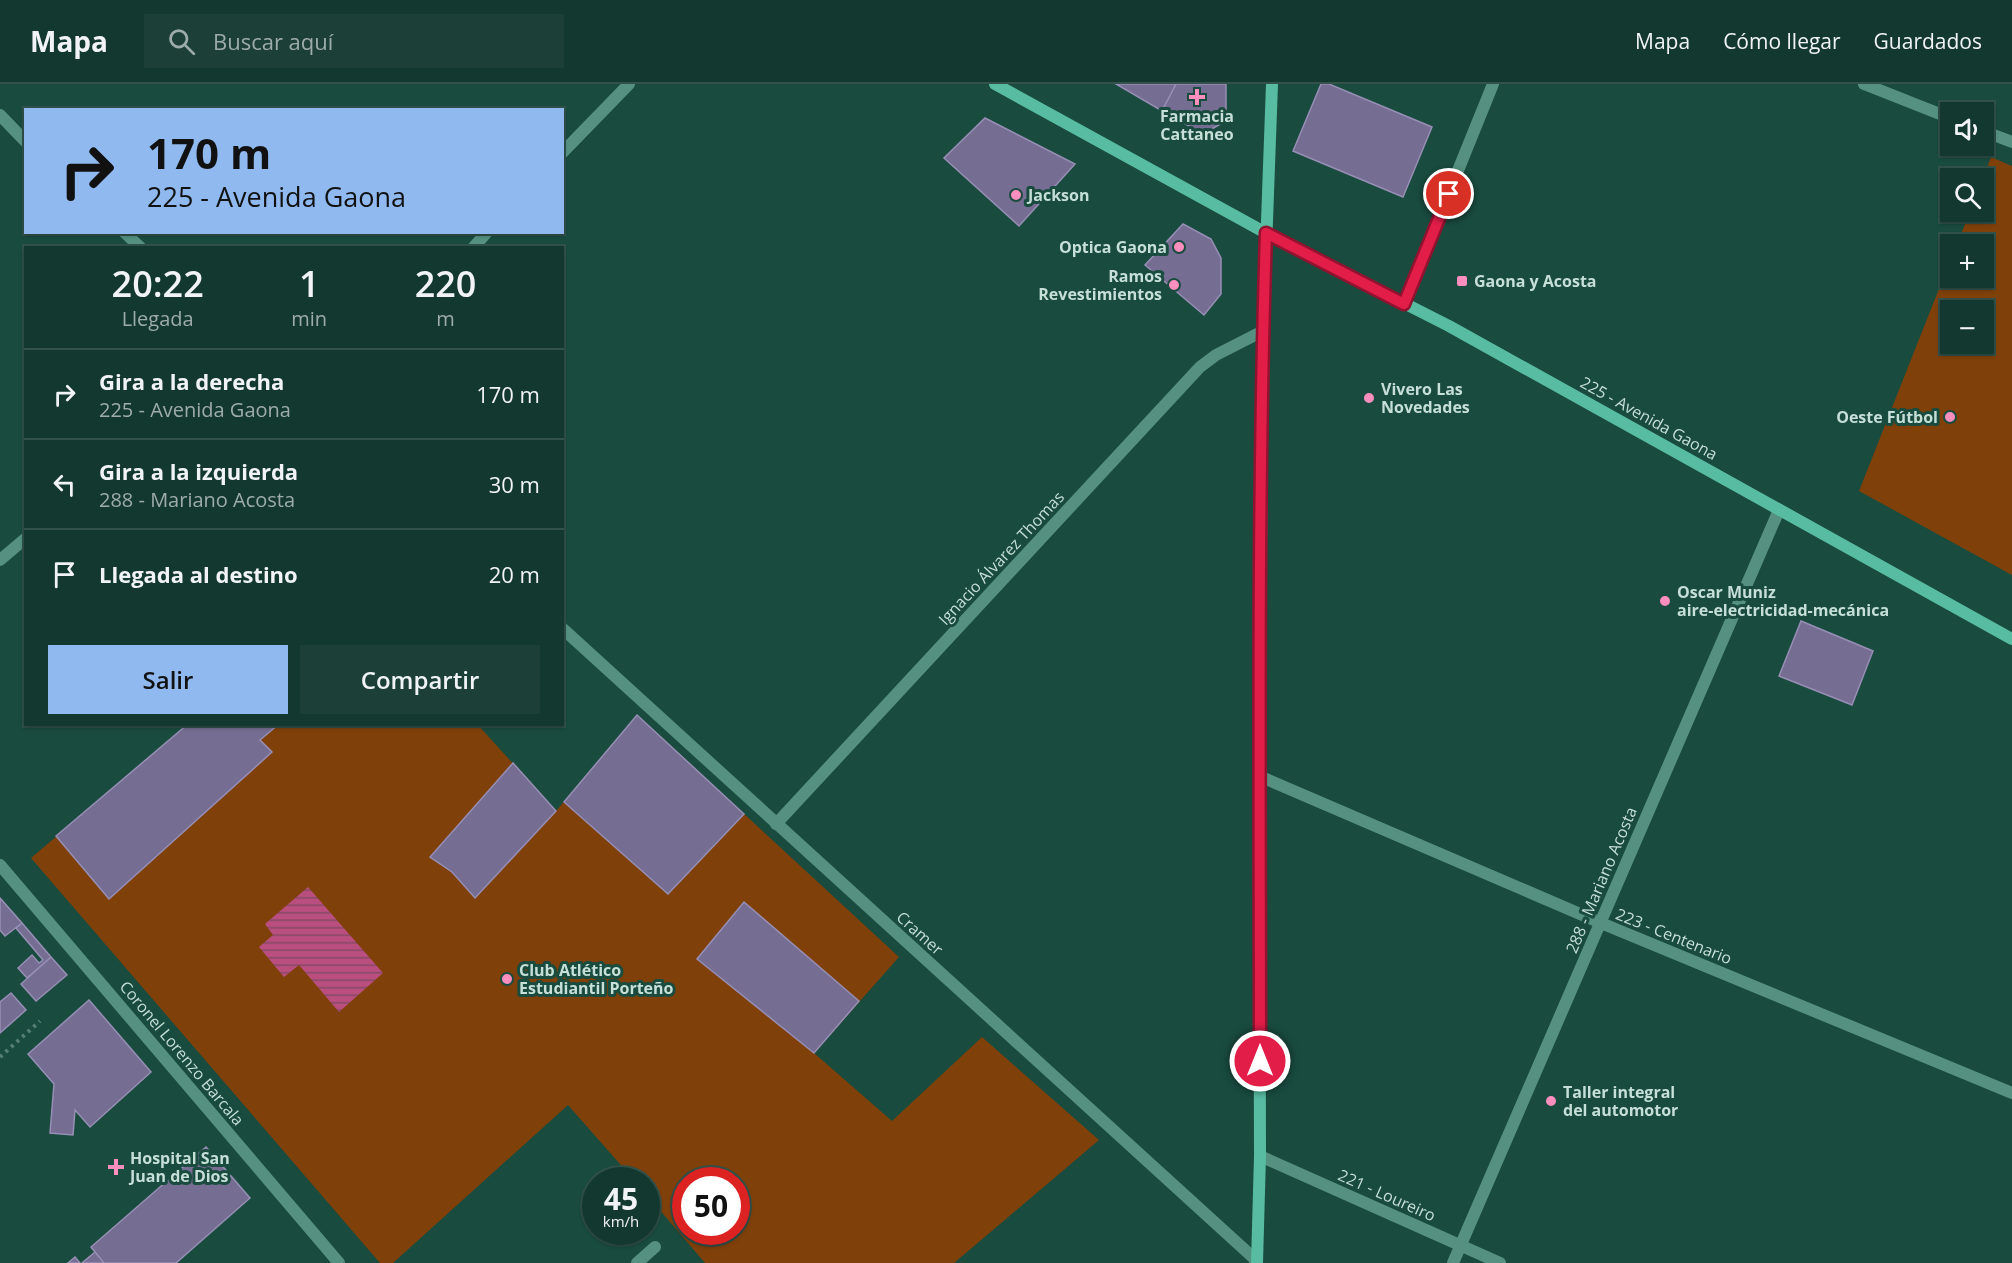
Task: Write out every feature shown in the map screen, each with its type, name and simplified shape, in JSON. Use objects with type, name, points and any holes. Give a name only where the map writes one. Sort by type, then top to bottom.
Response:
[{"type":"main road","name":"225 - Avenida Gaona","points":[[995,84],[1266,233],[1449,326],[2012,639]]},
{"type":"main road","points":[[1257,1262],[1260,1156],[1259,776],[1263,331],[1272,84]]},
{"type":"street","points":[[564,151],[629,84]]},
{"type":"street","points":[[1404,304],[1493,84]]},
{"type":"street","points":[[1864,84],[1940,114]]},
{"type":"street","points":[[0,115],[24,140]]},
{"type":"street","points":[[1994,135],[2012,142]]},
{"type":"street","points":[[126,234],[139,246]]},
{"type":"street","points":[[475,246],[485,234]]},
{"type":"street","name":"Ignacio Álvarez Thomas","points":[[776,824],[1200,367],[1216,355],[1263,331]]},
{"type":"street","name":"288 - Mariano Acosta","points":[[1453,1263],[1779,510]]},
{"type":"street","points":[[0,560],[24,540]]},
{"type":"street","name":"Cramer","points":[[564,630],[1257,1262]]},
{"type":"street","name":"223 - Centenario","points":[[1259,776],[1600,923],[2012,1093]]},
{"type":"street","name":"Coronel Lorenzo Barcala","points":[[0,865],[339,1263]]},
{"type":"street","name":"221 - Loureiro","points":[[1260,1156],[1500,1263]]},
{"type":"street","points":[[637,1263],[655,1247]]},
{"type":"path","points":[[0,1056],[40,1021]]},
{"type":"shaded area","name":"Oeste Fútbol","points":[[1991,157],[2012,166],[2012,575],[1859,491],[1940,286],[1994,288],[1994,234],[1961,234],[1966,222],[1994,222],[1994,168],[1987,168]]},
{"type":"shaded area","name":"Club Atlético Estudiantil Porteño","points":[[637,715],[899,957],[814,1053],[892,1121],[982,1037],[1099,1140],[954,1263],[705,1263],[690,1245],[750,1245],[750,1167],[672,1167],[672,1224],[660,1210],[660,1167],[623,1167],[568,1105],[393,1263],[380,1263],[31,858],[187,726],[479,726],[556,811]]},
{"type":"shaded area","points":[[308,887],[383,973],[339,1012],[299,965],[284,977],[259,947],[273,935],[265,924]]},
{"type":"building","points":[[1116,84],[1176,84],[1162,111]]},
{"type":"building","name":"Farmacia Cattaneo","points":[[1176,84],[1226,84],[1226,121],[1203,134],[1162,111]]},
{"type":"building","points":[[1321,84],[1329,84],[1432,127],[1403,197],[1293,151]]},
{"type":"building","name":"Jackson","points":[[985,118],[1075,164],[1019,226],[944,158]]},
{"type":"building","points":[[1183,224],[1211,239],[1221,258],[1221,294],[1204,315],[1145,265]]},
{"type":"building","points":[[1801,621],[1873,651],[1852,705],[1779,676]]},
{"type":"building","points":[[637,715],[744,814],[668,894],[564,802]]},
{"type":"building","points":[[186,726],[277,726],[260,740],[272,752],[109,899],[56,836]]},
{"type":"building","points":[[513,763],[556,811],[475,898],[452,872],[430,857]]},
{"type":"building","points":[[0,898],[22,923],[5,936],[0,930]]},
{"type":"building","points":[[744,902],[859,1001],[814,1053],[697,959]]},
{"type":"building","points":[[22,923],[51,957],[27,978],[18,968],[32,955],[39,963],[43,960],[16,928]]},
{"type":"building","points":[[51,957],[67,975],[36,1001],[21,984]]},
{"type":"building","points":[[11,993],[26,1010],[0,1033],[0,1002]]},
{"type":"building","points":[[89,1000],[151,1072],[90,1127],[75,1110],[73,1135],[50,1133],[54,1084],[28,1054]]},
{"type":"building","points":[[206,1147],[250,1198],[176,1263],[104,1263],[91,1247]]},
{"type":"building","points":[[95,1252],[104,1263],[82,1263]]},
{"type":"building","points":[[75,1257],[80,1263],[68,1263]]},
{"type":"place","name":"Farmacia Cattaneo","points":[[1197,97]]},
{"type":"place","name":"Jackson","points":[[1016,195]]},
{"type":"place","name":"Optica Gaona","points":[[1179,247]]},
{"type":"place","name":"Gaona y Acosta","points":[[1462,281]]},
{"type":"place","name":"Ramos Revestimientos","points":[[1174,285]]},
{"type":"place","name":"Vivero Las Novedades","points":[[1369,398]]},
{"type":"place","name":"Oeste Fútbol","points":[[1950,417]]},
{"type":"place","name":"Oscar Muniz aire-electricidad-mecánica","points":[[1665,601]]},
{"type":"place","name":"Club Atlético Estudiantil Porteño","points":[[507,979]]},
{"type":"place","name":"Taller integral del automotor","points":[[1551,1101]]},
{"type":"place","name":"Hospital San Juan de Dios","points":[[116,1167]]},
{"type":"route","points":[[1260,1061],[1259,752],[1266,233],[1404,304],[1449,194]]}]
